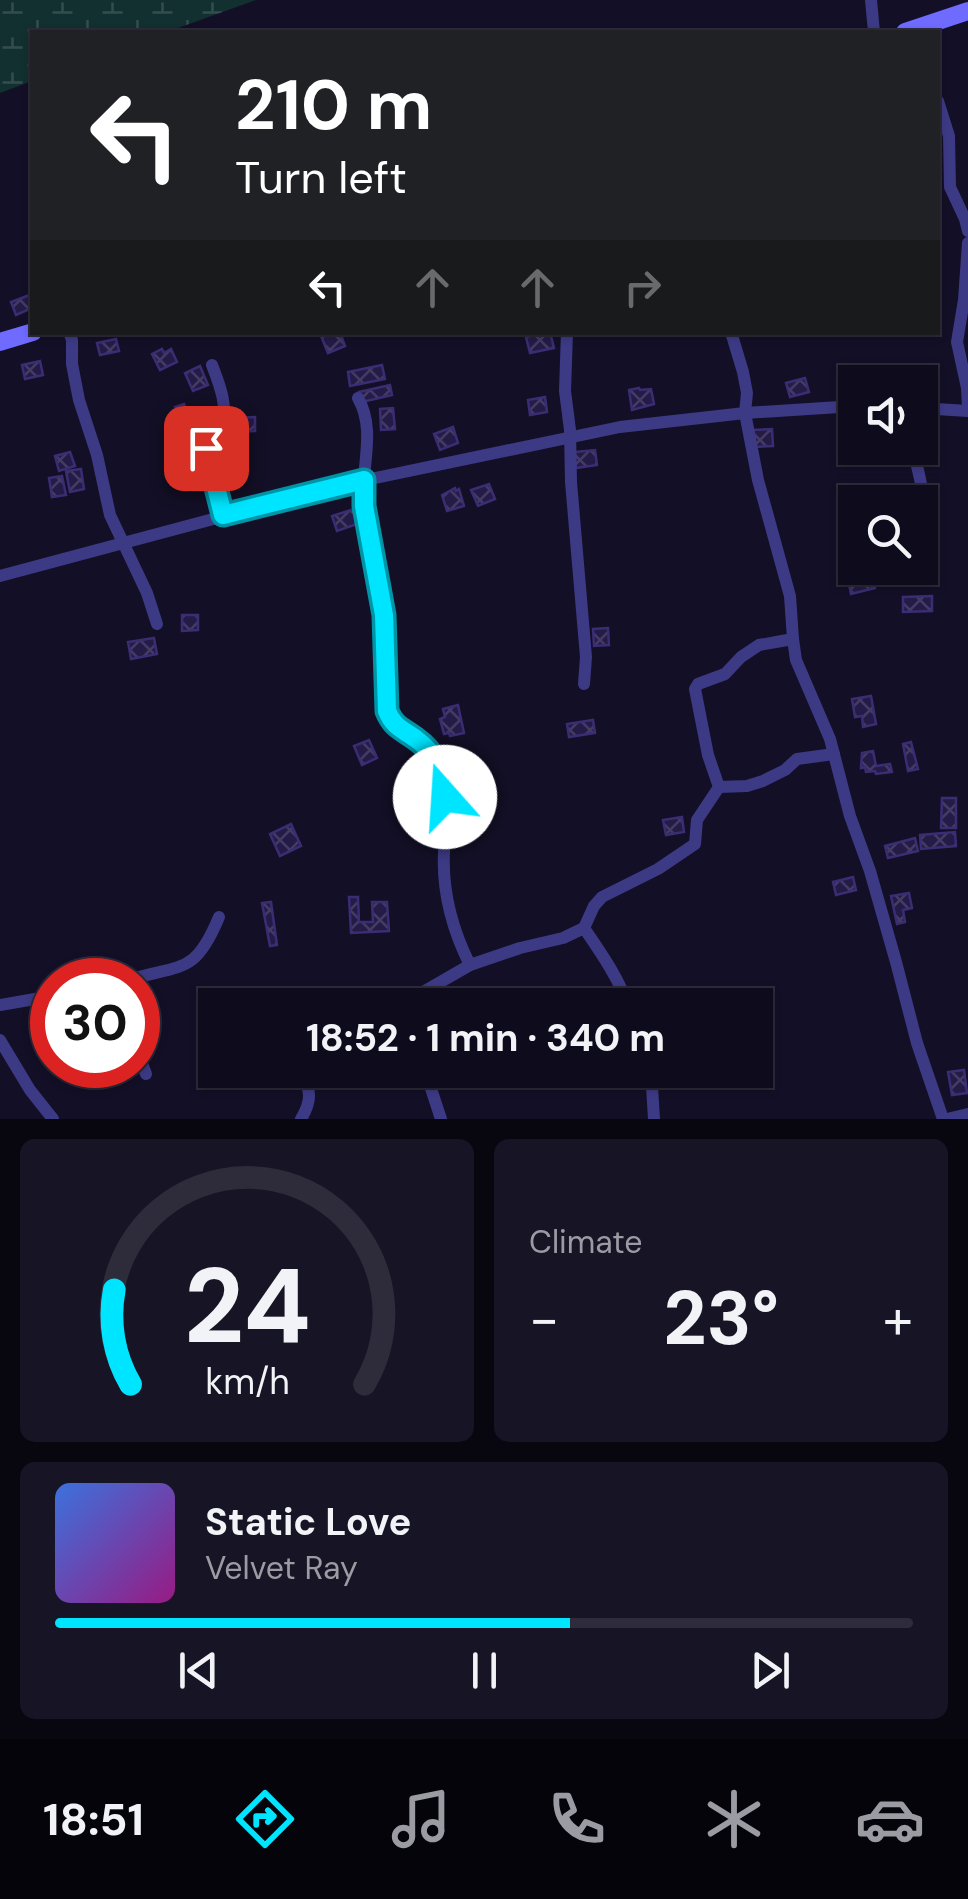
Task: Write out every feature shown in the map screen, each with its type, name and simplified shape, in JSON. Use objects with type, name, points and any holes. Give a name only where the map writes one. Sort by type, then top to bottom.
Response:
[{"type":"main road","points":[[916,30],[968,11]]},
{"type":"main road","points":[[0,342],[30,333]]},
{"type":"street","points":[[872,0],[874,30]]},
{"type":"street","points":[[940,107],[949,136],[950,187],[968,232]]},
{"type":"street","points":[[938,408],[968,409],[957,342],[968,243]]},
{"type":"street","points":[[70,335],[79,400],[110,515],[147,593],[156,624]]},
{"type":"street","points":[[567,335],[565,391],[586,657],[584,684]]},
{"type":"street","points":[[732,335],[744,372],[746,413],[758,480],[790,596],[796,660],[834,754],[917,1043],[945,1119],[968,1114]]},
{"type":"street","points":[[212,365],[224,418],[208,442],[206,455],[223,515]]},
{"type":"street","points":[[358,398],[368,437],[364,506],[384,615],[387,711],[394,725],[428,749],[440,770],[446,811],[446,897],[453,926],[470,965]]},
{"type":"street","points":[[0,576],[364,480],[620,427],[838,407]]},
{"type":"street","points":[[719,788],[695,689],[698,684],[725,674],[758,645],[792,639]]},
{"type":"street","points":[[719,788],[763,782],[786,770],[796,758],[834,754]]},
{"type":"street","points":[[436,988],[470,965],[584,928],[602,897],[658,869],[695,844],[697,820],[719,788]]},
{"type":"street","points":[[160,973],[175,970],[197,957],[208,944],[219,917]]},
{"type":"street","points":[[584,928],[622,988]]},
{"type":"street","points":[[0,1006],[30,1000]]},
{"type":"street","points":[[0,1040],[53,1119]]},
{"type":"street","points":[[300,1119],[310,1099],[307,1088]]},
{"type":"street","points":[[431,1088],[441,1119]]},
{"type":"street","points":[[652,1088],[654,1119]]},
{"type":"green space","points":[[0,0],[256,0],[173,30],[30,30],[30,82],[0,93]]},
{"type":"building","points":[[30,295],[30,309],[16,315],[11,302]]},
{"type":"building","points":[[341,335],[345,346],[328,353],[321,336]]},
{"type":"building","points":[[551,335],[554,348],[530,353],[526,337]]},
{"type":"building","points":[[116,339],[119,351],[100,355],[97,343]]},
{"type":"building","points":[[162,349],[164,353],[171,349],[177,362],[160,370],[152,354]]},
{"type":"building","points":[[40,361],[43,375],[25,379],[22,365]]},
{"type":"building","points":[[382,365],[385,379],[350,386],[348,372]]},
{"type":"building","points":[[200,366],[208,385],[193,391],[185,373]]},
{"type":"building","points":[[805,378],[809,392],[790,397],[786,383]]},
{"type":"building","points":[[390,385],[392,395],[362,402],[359,392]]},
{"type":"building","points":[[651,389],[654,404],[632,410],[629,390]]},
{"type":"building","points":[[545,397],[547,412],[530,415],[528,400]]},
{"type":"building","points":[[184,404],[195,441],[186,443],[175,407]]},
{"type":"building","points":[[393,408],[395,429],[381,430],[380,409]]},
{"type":"building","points":[[203,413],[209,436],[198,439],[193,416]]},
{"type":"building","points":[[255,417],[255,431],[236,432],[235,418]]},
{"type":"building","points":[[453,427],[458,443],[440,450],[434,434]]},
{"type":"building","points":[[772,429],[773,446],[755,447],[753,430]]},
{"type":"building","points":[[193,449],[199,461],[183,469],[177,457]]},
{"type":"building","points":[[595,450],[597,465],[576,468],[574,452]]},
{"type":"building","points":[[70,452],[75,466],[59,471],[55,456]]},
{"type":"building","points":[[81,469],[84,489],[70,492],[66,471]]},
{"type":"building","points":[[62,476],[66,495],[52,497],[49,478]]},
{"type":"building","points":[[489,484],[495,499],[478,506],[471,490]]},
{"type":"building","points":[[459,489],[464,506],[447,511],[442,495]]},
{"type":"building","points":[[354,509],[363,522],[337,531],[332,516]]},
{"type":"building","points":[[849,585],[874,585],[875,588],[851,594]]},
{"type":"building","points":[[932,596],[932,611],[903,612],[903,597]]},
{"type":"building","points":[[182,615],[198,615],[198,630],[182,631]]},
{"type":"building","points":[[608,628],[609,645],[594,646],[593,629]]},
{"type":"building","points":[[154,638],[157,654],[131,659],[128,642]]},
{"type":"building","points":[[871,696],[876,724],[863,727],[862,716],[855,717],[852,699]]},
{"type":"building","points":[[458,705],[464,733],[444,734],[440,719],[445,717],[443,709]]},
{"type":"building","points":[[593,720],[595,733],[569,737],[567,724]]},
{"type":"building","points":[[369,740],[377,758],[362,765],[354,746]]},
{"type":"building","points":[[911,742],[918,769],[908,771],[903,744]]},
{"type":"building","points":[[873,751],[876,766],[890,764],[892,772],[876,774],[861,768],[862,753]]},
{"type":"building","points":[[942,798],[956,798],[956,828],[941,828]]},
{"type":"building","points":[[682,817],[684,832],[666,835],[663,820]]},
{"type":"building","points":[[291,824],[301,846],[280,856],[270,834]]},
{"type":"building","points":[[955,832],[956,846],[921,849],[920,835]]},
{"type":"building","points":[[915,838],[918,851],[888,858],[885,846]]},
{"type":"building","points":[[853,877],[856,890],[836,895],[833,882]]},
{"type":"building","points":[[909,893],[912,908],[903,910],[905,922],[897,924],[891,896]]},
{"type":"building","points":[[349,897],[358,897],[359,922],[373,922],[372,902],[387,902],[389,931],[351,933]]},
{"type":"building","points":[[271,902],[277,945],[270,946],[262,903]]},
{"type":"building","points":[[964,1070],[967,1093],[952,1095],[948,1072]]},
{"type":"route","points":[[206,448],[223,515],[364,480],[364,506],[384,615],[387,711],[394,725],[428,749],[440,770],[445,797]]}]
